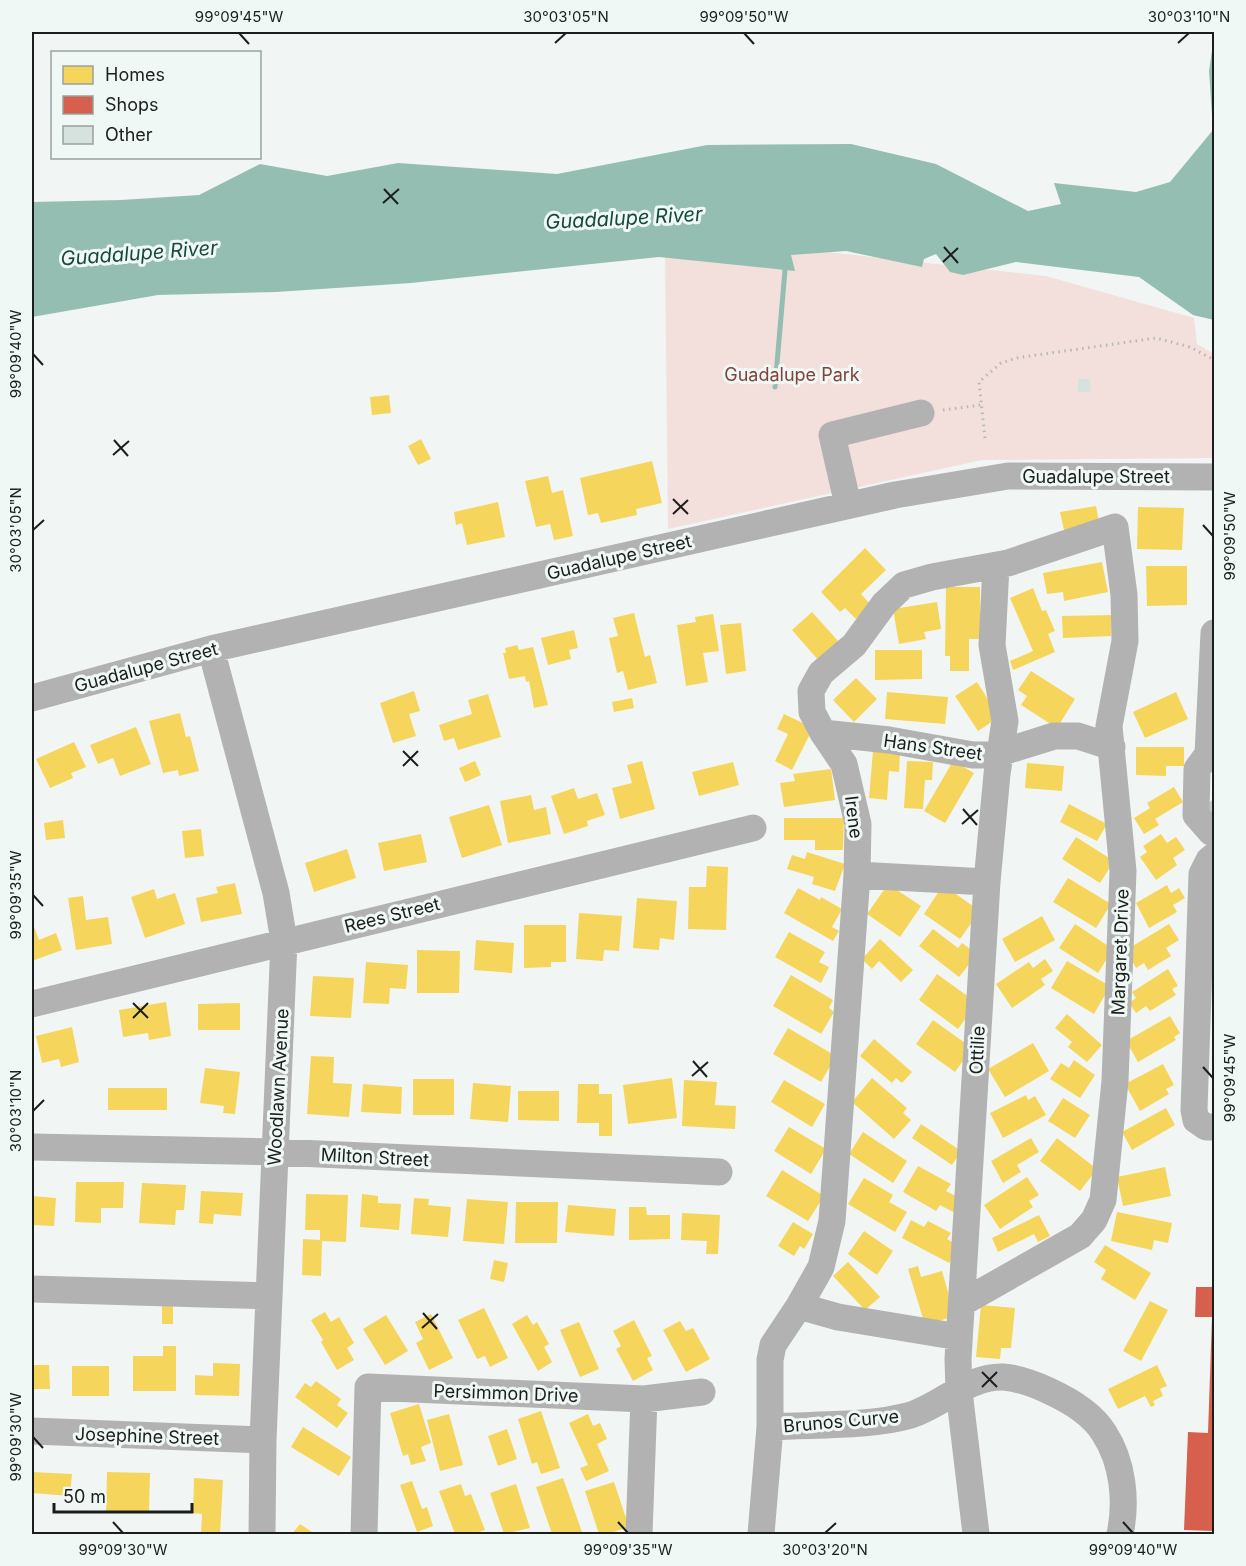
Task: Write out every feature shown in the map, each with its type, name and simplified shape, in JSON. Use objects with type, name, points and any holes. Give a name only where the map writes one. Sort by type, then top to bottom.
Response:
[{"type":"street","points":[[848,505],[832,435],[921,413]]},
{"type":"street","name":"Guadalupe Street","points":[[32,698],[211,649],[848,505],[1008,476],[1215,477]]},
{"type":"street","name":"Irene","points":[[761,1534],[770,1426],[770,1360],[773,1345],[821,1267],[832,1221],[857,875],[858,824],[844,764],[812,712],[811,692],[821,672],[854,645],[884,604],[904,585],[932,577],[996,566],[1115,527]]},
{"type":"street","name":"Margaret Drive","points":[[962,1303],[1080,1236],[1094,1220],[1103,1200],[1115,1081],[1123,871],[1109,726],[1125,641],[1124,595],[1115,527]]},
{"type":"street","name":"Ottilie","points":[[976,1534],[959,1390],[959,1337],[987,882],[997,774],[1005,721],[992,645],[996,566]]},
{"type":"street","points":[[1215,633],[1209,754],[1197,769],[1202,798],[1196,815],[1211,832],[1215,832]]},
{"type":"street","name":"Woodlawn Avenue","points":[[211,649],[276,893],[284,941],[263,1440],[262,1534]]},
{"type":"street","name":"Hans Street","points":[[823,733],[889,740],[974,755],[993,755],[1054,736],[1078,736],[1112,747]]},
{"type":"street","name":"Rees Street","points":[[32,1004],[753,828]]},
{"type":"street","points":[[1215,856],[1209,860],[1202,874],[1194,1110],[1196,1120],[1206,1126],[1215,1127]]},
{"type":"street","points":[[857,875],[987,882]]},
{"type":"street","name":"Milton Street","points":[[32,1148],[275,1152],[719,1172]]},
{"type":"street","points":[[32,1289],[269,1296]]},
{"type":"street","points":[[799,1306],[838,1317],[959,1337]]},
{"type":"street","name":"Brunos Curve","points":[[770,1426],[881,1421],[912,1414],[974,1382],[1002,1377],[1042,1388],[1079,1407],[1104,1432],[1117,1460],[1124,1516],[1120,1534]]},
{"type":"street","name":"Persimmon Drive","points":[[364,1534],[368,1387],[644,1399],[702,1392]]},
{"type":"street","points":[[639,1534],[644,1399]]},
{"type":"street","name":"Josephine Street","points":[[32,1431],[263,1440]]},
{"type":"path","points":[[985,438],[980,382],[1001,363],[1016,358],[1156,338],[1190,347],[1215,360]]},
{"type":"path","points":[[921,413],[981,405]]},
{"type":"green space","name":"Guadalupe Park","points":[[800,249],[1046,276],[1194,318],[1197,344],[1214,354],[1214,458],[982,460],[668,529],[665,251]]},
{"type":"water","name":"Guadalupe River","points":[[1214,37],[1214,320],[1193,315],[1139,277],[1016,262],[963,275],[950,272],[936,254],[924,259],[922,267],[846,251],[791,255],[795,271],[659,257],[411,283],[276,292],[158,295],[32,317],[32,202],[199,195],[260,164],[327,176],[398,163],[557,174],[707,145],[851,144],[936,164],[1028,211],[1061,204],[1054,183],[1136,192],[1170,182],[1213,130],[1209,71]]},
{"type":"building: Homes","points":[[389,395],[391,413],[372,415],[370,397]]},
{"type":"building: Homes","points":[[421,439],[431,459],[418,465],[408,446]]},
{"type":"building: Homes","points":[[652,461],[662,503],[636,509],[637,515],[601,523],[598,513],[588,515],[580,478]]},
{"type":"building: Homes","points":[[548,476],[552,493],[563,490],[573,536],[554,540],[550,524],[536,527],[525,481]]},
{"type":"building: Homes","points":[[498,502],[505,537],[467,545],[462,523],[456,525],[454,512]]},
{"type":"building: Homes","points":[[1096,506],[1100,527],[1065,534],[1060,512]]},
{"type":"building: Homes","points":[[1138,507],[1184,508],[1182,550],[1137,549]]},
{"type":"building: Homes","points":[[865,548],[886,570],[861,594],[871,605],[856,619],[845,608],[840,612],[821,592]]},
{"type":"building: Homes","points":[[1102,562],[1108,592],[1064,601],[1063,592],[1047,594],[1043,573]]},
{"type":"building: Homes","points":[[1146,566],[1187,566],[1187,605],[1147,606]]},
{"type":"building: Homes","points":[[946,587],[980,587],[980,639],[969,639],[969,671],[950,671],[950,656],[945,656]]},
{"type":"building: Homes","points":[[1033,588],[1042,611],[1046,610],[1055,631],[1048,634],[1055,652],[1013,670],[1010,661],[1033,651],[1010,598]]},
{"type":"building: Homes","points":[[937,602],[941,629],[924,632],[926,639],[899,644],[893,609]]},
{"type":"building: Homes","points":[[812,612],[839,642],[819,661],[792,630]]},
{"type":"building: Homes","points":[[634,613],[645,657],[650,655],[657,683],[628,690],[623,671],[617,673],[609,638],[618,636],[613,618]]},
{"type":"building: Homes","points":[[713,614],[719,651],[703,653],[708,682],[686,686],[677,625],[696,622],[695,617]]},
{"type":"building: Homes","points":[[1111,615],[1111,636],[1063,638],[1062,616]]},
{"type":"building: Homes","points":[[741,623],[746,671],[726,674],[720,625]]},
{"type":"building: Homes","points":[[574,630],[578,648],[569,650],[571,659],[548,665],[541,638]]},
{"type":"building: Homes","points":[[517,645],[519,650],[533,647],[548,705],[534,708],[529,681],[526,682],[525,676],[509,679],[503,653],[506,653],[505,648]]},
{"type":"building: Homes","points":[[875,650],[922,650],[922,679],[875,680]]},
{"type":"building: Homes","points":[[1031,671],[1075,699],[1057,728],[1021,705],[1027,696],[1018,690]]},
{"type":"building: Homes","points":[[856,678],[877,699],[854,722],[833,700]]},
{"type":"building: Homes","points":[[977,682],[999,717],[978,731],[955,696]]},
{"type":"building: Homes","points":[[414,691],[420,711],[409,714],[416,736],[393,743],[380,703]]},
{"type":"building: Homes","points":[[887,692],[948,697],[945,724],[885,719]]},
{"type":"building: Homes","points":[[1176,692],[1188,719],[1145,738],[1133,712]]},
{"type":"building: Homes","points":[[488,694],[501,737],[458,750],[454,738],[444,741],[439,725],[472,714],[468,700]]},
{"type":"building: Homes","points":[[632,698],[634,708],[614,712],[612,702]]},
{"type":"building: Homes","points":[[180,713],[186,737],[190,736],[199,771],[179,776],[178,770],[163,773],[149,721]]},
{"type":"building: Homes","points":[[784,714],[813,728],[792,770],[775,761],[788,734],[777,729]]},
{"type":"building: Homes","points":[[136,727],[151,764],[120,776],[113,758],[98,764],[90,745]]},
{"type":"building: Homes","points":[[74,742],[86,767],[71,773],[73,778],[50,788],[36,759]]},
{"type":"building: Homes","points":[[1136,747],[1184,747],[1184,766],[1166,766],[1166,776],[1136,775]]},
{"type":"building: Homes","points":[[873,751],[900,753],[899,772],[889,771],[887,800],[869,798]]},
{"type":"building: Homes","points":[[475,761],[481,775],[465,782],[459,768]]},
{"type":"building: Homes","points":[[642,761],[655,809],[620,819],[612,788],[632,783],[627,765]]},
{"type":"building: Homes","points":[[907,761],[933,762],[932,780],[925,780],[923,809],[904,808]]},
{"type":"building: Homes","points":[[953,761],[974,773],[945,823],[924,811]]},
{"type":"building: Homes","points":[[733,762],[739,785],[699,796],[692,772]]},
{"type":"building: Homes","points":[[1027,763],[1064,766],[1062,791],[1025,788]]},
{"type":"building: Homes","points":[[831,769],[835,800],[784,807],[780,783],[795,781],[793,774]]},
{"type":"building: Homes","points":[[1174,787],[1183,802],[1155,819],[1159,825],[1144,834],[1134,818],[1150,808],[1147,803]]},
{"type":"building: Homes","points":[[574,788],[578,799],[597,793],[605,815],[587,821],[588,826],[564,834],[551,796]]},
{"type":"building: Homes","points":[[531,795],[534,810],[546,807],[551,834],[508,843],[500,801]]},
{"type":"building: Homes","points":[[1069,804],[1107,824],[1097,841],[1060,822]]},
{"type":"building: Homes","points":[[489,805],[502,845],[462,858],[449,817]]},
{"type":"building: Homes","points":[[784,818],[844,818],[843,850],[815,850],[815,840],[784,840]]},
{"type":"building: Homes","points":[[63,820],[65,838],[46,840],[44,823]]},
{"type":"building: Homes","points":[[201,829],[204,856],[185,858],[182,831]]},
{"type":"building: Homes","points":[[421,834],[427,862],[384,871],[378,843]]},
{"type":"building: Homes","points":[[1161,834],[1167,843],[1176,837],[1185,850],[1173,858],[1177,865],[1156,880],[1140,857],[1147,852],[1143,846]]},
{"type":"building: Homes","points":[[1076,837],[1114,861],[1100,883],[1062,859]]},
{"type":"building: Homes","points":[[347,849],[356,878],[314,892],[305,863]]},
{"type":"building: Homes","points":[[807,852],[845,864],[835,891],[812,884],[814,877],[787,869],[792,855],[805,859]]},
{"type":"building: Homes","points":[[707,866],[728,867],[726,930],[688,929],[689,887],[706,887]]},
{"type":"building: Homes","points":[[1068,878],[1111,904],[1096,928],[1053,902]]},
{"type":"building: Homes","points":[[235,883],[242,914],[201,922],[196,898],[218,893],[216,887]]},
{"type":"building: Homes","points":[[888,884],[921,906],[900,937],[867,914]]},
{"type":"building: Homes","points":[[943,885],[980,911],[960,939],[924,914]]},
{"type":"building: Homes","points":[[1167,885],[1171,893],[1179,888],[1185,898],[1173,905],[1177,912],[1149,928],[1136,903]]},
{"type":"building: Homes","points":[[798,888],[842,909],[832,927],[839,931],[833,941],[784,913]]},
{"type":"building: Homes","points":[[154,889],[157,899],[175,893],[185,924],[145,938],[131,897]]},
{"type":"building: Homes","points":[[83,896],[86,920],[108,917],[112,944],[76,950],[68,898]]},
{"type":"building: Homes","points":[[637,898],[677,901],[674,940],[660,938],[659,950],[633,948]]},
{"type":"building: Homes","points":[[579,913],[622,916],[619,951],[604,950],[603,961],[576,959]]},
{"type":"building: Homes","points":[[1042,916],[1055,940],[1015,962],[1002,939]]},
{"type":"building: Homes","points":[[32,921],[39,940],[56,933],[62,950],[32,961]]},
{"type":"building: Homes","points":[[1075,924],[1113,949],[1098,973],[1059,948]]},
{"type":"building: Homes","points":[[1169,924],[1179,940],[1166,948],[1171,956],[1148,970],[1144,963],[1136,968],[1129,955],[1134,951],[1131,947]]},
{"type":"building: Homes","points":[[524,925],[566,925],[566,962],[551,962],[551,967],[524,968]]},
{"type":"building: Homes","points":[[933,929],[958,948],[962,943],[977,954],[959,977],[919,946]]},
{"type":"building: Homes","points":[[789,932],[825,952],[819,962],[829,967],[821,983],[775,957]]},
{"type":"building: Homes","points":[[880,939],[913,970],[901,982],[879,961],[872,969],[862,959]]},
{"type":"building: Homes","points":[[476,940],[514,943],[512,973],[474,970]]},
{"type":"building: Homes","points":[[417,950],[460,951],[459,993],[417,993]]},
{"type":"building: Homes","points":[[1045,959],[1053,971],[1041,979],[1045,985],[1012,1008],[996,984],[1029,962],[1033,968]]},
{"type":"building: Homes","points":[[1067,961],[1110,986],[1094,1014],[1051,988]]},
{"type":"building: Homes","points":[[366,962],[408,965],[406,989],[390,988],[389,1004],[363,1003]]},
{"type":"building: Homes","points":[[1168,969],[1178,986],[1172,989],[1176,995],[1150,1011],[1146,1006],[1136,1013],[1129,1003],[1136,998],[1132,992]]},
{"type":"building: Homes","points":[[937,974],[977,1003],[958,1029],[919,1000]]},
{"type":"building: Homes","points":[[791,975],[833,1000],[829,1008],[834,1012],[821,1034],[773,1006]]},
{"type":"building: Homes","points":[[313,976],[354,978],[351,1018],[310,1016]]},
{"type":"building: Homes","points":[[166,1002],[171,1036],[149,1040],[148,1033],[123,1037],[119,1010]]},
{"type":"building: Homes","points":[[240,1003],[240,1030],[198,1030],[198,1004]]},
{"type":"building: Homes","points":[[1067,1014],[1102,1045],[1087,1062],[1068,1047],[1072,1042],[1055,1028]]},
{"type":"building: Homes","points":[[1170,1016],[1180,1033],[1174,1037],[1176,1040],[1138,1062],[1126,1041]]},
{"type":"building: Homes","points":[[933,1020],[972,1048],[955,1072],[916,1044]]},
{"type":"building: Homes","points":[[72,1027],[79,1062],[61,1067],[59,1059],[42,1063],[36,1036]]},
{"type":"building: Homes","points":[[788,1028],[836,1056],[821,1082],[773,1054]]},
{"type":"building: Homes","points":[[874,1039],[912,1072],[902,1083],[896,1078],[892,1083],[860,1056]]},
{"type":"building: Homes","points":[[1033,1043],[1049,1071],[1005,1097],[988,1069]]},
{"type":"building: Homes","points":[[311,1056],[334,1057],[333,1083],[352,1084],[349,1117],[307,1114]]},
{"type":"building: Homes","points":[[1074,1060],[1095,1075],[1080,1098],[1050,1079],[1061,1063],[1069,1068]]},
{"type":"building: Homes","points":[[1163,1064],[1174,1085],[1166,1089],[1169,1094],[1140,1111],[1125,1084]]},
{"type":"building: Homes","points":[[205,1068],[240,1072],[235,1114],[223,1113],[224,1106],[200,1103]]},
{"type":"building: Homes","points":[[672,1078],[677,1118],[628,1124],[623,1085]]},
{"type":"building: Homes","points":[[872,1078],[907,1108],[903,1113],[911,1120],[894,1139],[852,1102]]},
{"type":"building: Homes","points":[[413,1079],[454,1079],[454,1115],[413,1115]]},
{"type":"building: Homes","points":[[684,1080],[717,1082],[715,1105],[736,1106],[735,1129],[682,1126]]},
{"type":"building: Homes","points":[[784,1080],[825,1104],[812,1127],[771,1102]]},
{"type":"building: Homes","points":[[473,1083],[511,1086],[508,1122],[470,1119]]},
{"type":"building: Homes","points":[[363,1084],[402,1087],[401,1114],[361,1112]]},
{"type":"building: Homes","points":[[578,1084],[599,1084],[599,1094],[612,1094],[612,1136],[599,1136],[599,1123],[577,1123]]},
{"type":"building: Homes","points":[[108,1088],[167,1088],[167,1110],[108,1110]]},
{"type":"building: Homes","points":[[518,1091],[559,1091],[559,1121],[518,1120]]},
{"type":"building: Homes","points":[[1026,1095],[1028,1100],[1035,1096],[1046,1115],[1003,1138],[990,1113]]},
{"type":"building: Homes","points":[[1063,1098],[1090,1115],[1075,1138],[1048,1121]]},
{"type":"building: Homes","points":[[1166,1108],[1175,1125],[1132,1150],[1122,1132]]},
{"type":"building: Homes","points":[[921,1124],[961,1151],[952,1165],[912,1138]]},
{"type":"building: Homes","points":[[789,1127],[826,1149],[811,1174],[774,1151]]},
{"type":"building: Homes","points":[[863,1132],[907,1161],[893,1183],[849,1154]]},
{"type":"building: Homes","points":[[1031,1138],[1039,1152],[1017,1165],[1021,1172],[1003,1183],[991,1161]]},
{"type":"building: Homes","points":[[1057,1138],[1097,1169],[1080,1191],[1040,1161]]},
{"type":"building: Homes","points":[[918,1166],[951,1184],[946,1191],[961,1199],[953,1212],[940,1205],[936,1211],[903,1192]]},
{"type":"building: Homes","points":[[1165,1167],[1171,1196],[1123,1206],[1117,1177]]},
{"type":"building: Homes","points":[[782,1170],[824,1196],[808,1221],[766,1196]]},
{"type":"building: Homes","points":[[1027,1177],[1039,1195],[1029,1201],[1033,1207],[1000,1229],[984,1205]]},
{"type":"building: Homes","points":[[864,1178],[893,1195],[889,1202],[907,1212],[895,1232],[848,1204]]},
{"type":"building: Homes","points":[[76,1182],[124,1182],[123,1208],[101,1208],[101,1223],[75,1222]]},
{"type":"building: Homes","points":[[142,1183],[186,1185],[184,1210],[176,1210],[175,1225],[139,1223]]},
{"type":"building: Homes","points":[[201,1191],[243,1193],[241,1216],[214,1214],[213,1224],[199,1223]]},
{"type":"building: Homes","points":[[306,1194],[348,1195],[346,1242],[322,1241],[321,1276],[302,1275],[303,1239],[320,1240],[320,1230],[305,1230]]},
{"type":"building: Homes","points":[[362,1194],[378,1196],[378,1203],[401,1204],[399,1230],[360,1227]]},
{"type":"building: Homes","points":[[32,1196],[56,1198],[54,1226],[32,1225]]},
{"type":"building: Homes","points":[[414,1198],[429,1199],[428,1205],[451,1207],[448,1237],[411,1234]]},
{"type":"building: Homes","points":[[467,1199],[508,1202],[504,1244],[463,1241]]},
{"type":"building: Homes","points":[[516,1202],[558,1202],[557,1243],[515,1243]]},
{"type":"building: Homes","points":[[568,1205],[616,1209],[614,1236],[565,1232]]},
{"type":"building: Homes","points":[[629,1207],[646,1207],[647,1215],[670,1215],[670,1239],[629,1240]]},
{"type":"building: Homes","points":[[1117,1212],[1172,1223],[1168,1243],[1154,1240],[1152,1250],[1111,1241]]},
{"type":"building: Homes","points":[[682,1213],[720,1215],[718,1254],[706,1254],[707,1241],[681,1240]]},
{"type":"building: Homes","points":[[1039,1215],[1050,1236],[1038,1242],[1034,1234],[998,1252],[992,1238]]},
{"type":"building: Homes","points":[[911,1220],[924,1227],[928,1221],[951,1233],[947,1239],[959,1246],[949,1263],[902,1238]]},
{"type":"building: Homes","points":[[793,1222],[813,1234],[804,1249],[800,1246],[794,1256],[778,1246]]},
{"type":"building: Homes","points":[[864,1231],[893,1251],[877,1275],[848,1254]]},
{"type":"building: Homes","points":[[1105,1245],[1151,1273],[1135,1300],[1101,1279],[1106,1270],[1094,1262]]},
{"type":"building: Homes","points":[[494,1260],[508,1263],[504,1282],[490,1279]]},
{"type":"building: Homes","points":[[848,1262],[880,1297],[865,1310],[833,1276]]},
{"type":"building: Homes","points":[[918,1266],[921,1277],[942,1271],[955,1316],[925,1325],[908,1269]]},
{"type":"building: Homes","points":[[1150,1301],[1168,1310],[1141,1361],[1123,1351]]},
{"type":"building: Homes","points":[[162,1305],[173,1306],[173,1324],[162,1324]]},
{"type":"building: Homes","points":[[981,1305],[1015,1308],[1011,1348],[1001,1348],[1000,1359],[976,1357]]},
{"type":"building: Homes","points":[[484,1308],[508,1358],[490,1367],[485,1356],[477,1359],[458,1320]]},
{"type":"building: Homes","points":[[325,1312],[331,1322],[339,1317],[354,1343],[347,1348],[354,1360],[337,1370],[311,1320]]},
{"type":"building: Homes","points":[[431,1314],[453,1358],[429,1370],[416,1343],[423,1339],[415,1322]]},
{"type":"building: Homes","points":[[386,1315],[408,1351],[385,1365],[363,1329]]},
{"type":"building: Homes","points":[[527,1315],[533,1325],[537,1322],[549,1344],[544,1347],[552,1362],[538,1371],[512,1324]]},
{"type":"building: Homes","points":[[634,1320],[652,1356],[647,1358],[653,1370],[633,1381],[616,1349],[621,1346],[613,1331]]},
{"type":"building: Homes","points":[[680,1321],[686,1331],[693,1328],[710,1359],[686,1372],[663,1330]]},
{"type":"building: Homes","points":[[579,1322],[599,1369],[580,1377],[560,1330]]},
{"type":"building: Homes","points":[[163,1346],[176,1346],[176,1391],[133,1391],[133,1356],[163,1356]]},
{"type":"building: Homes","points":[[213,1363],[240,1364],[239,1396],[195,1395],[195,1375],[213,1376]]},
{"type":"building: Homes","points":[[32,1365],[49,1365],[50,1389],[32,1389]]},
{"type":"building: Homes","points":[[1157,1365],[1167,1386],[1160,1389],[1163,1396],[1153,1401],[1155,1405],[1151,1407],[1145,1396],[1118,1409],[1108,1389]]},
{"type":"building: Homes","points":[[72,1366],[109,1366],[109,1396],[72,1396]]},
{"type":"building: Homes","points":[[316,1381],[341,1399],[337,1405],[348,1413],[337,1428],[295,1397],[305,1383],[311,1387]]},
{"type":"building: Homes","points":[[419,1404],[431,1443],[421,1447],[426,1461],[411,1465],[408,1454],[403,1456],[390,1413]]},
{"type":"building: Homes","points":[[541,1411],[560,1468],[541,1474],[537,1462],[532,1464],[518,1419]]},
{"type":"building: Homes","points":[[449,1414],[463,1465],[440,1471],[427,1420]]},
{"type":"building: Homes","points":[[588,1414],[593,1426],[600,1423],[607,1439],[597,1444],[609,1471],[586,1481],[580,1468],[588,1465],[569,1423]]},
{"type":"building: Homes","points":[[303,1427],[351,1457],[339,1476],[291,1447]]},
{"type":"building: Homes","points":[[507,1429],[517,1459],[498,1466],[488,1436]]},
{"type":"building: Homes","points":[[32,1472],[72,1474],[70,1496],[32,1493]]},
{"type":"building: Homes","points":[[107,1472],[150,1473],[149,1512],[106,1512]]},
{"type":"building: Homes","points":[[194,1478],[223,1480],[220,1534],[201,1534],[202,1514],[193,1513]]},
{"type":"building: Homes","points":[[563,1478],[582,1532],[576,1534],[552,1534],[536,1487]]},
{"type":"building: Homes","points":[[412,1481],[422,1509],[427,1507],[433,1526],[417,1532],[400,1485]]},
{"type":"building: Homes","points":[[614,1482],[629,1527],[607,1534],[599,1534],[585,1491]]},
{"type":"building: Homes","points":[[461,1484],[465,1496],[471,1494],[485,1530],[473,1534],[455,1534],[439,1491]]},
{"type":"building: Homes","points":[[516,1484],[530,1528],[504,1534],[490,1493]]},
{"type":"building: Homes","points":[[300,1524],[315,1534],[292,1534]]},
{"type":"building: Shops","points":[[1196,1287],[1214,1287],[1214,1531],[1184,1530],[1188,1432],[1208,1433],[1212,1317],[1195,1317]]},
{"type":"building: Other","points":[[1078,379],[1090,379],[1091,392],[1078,392]]},
{"type":"waterway","points":[[775,387],[785,270],[782,264]]},
{"type":"tunnel","points":[[1208,804],[1214,810]]}]
